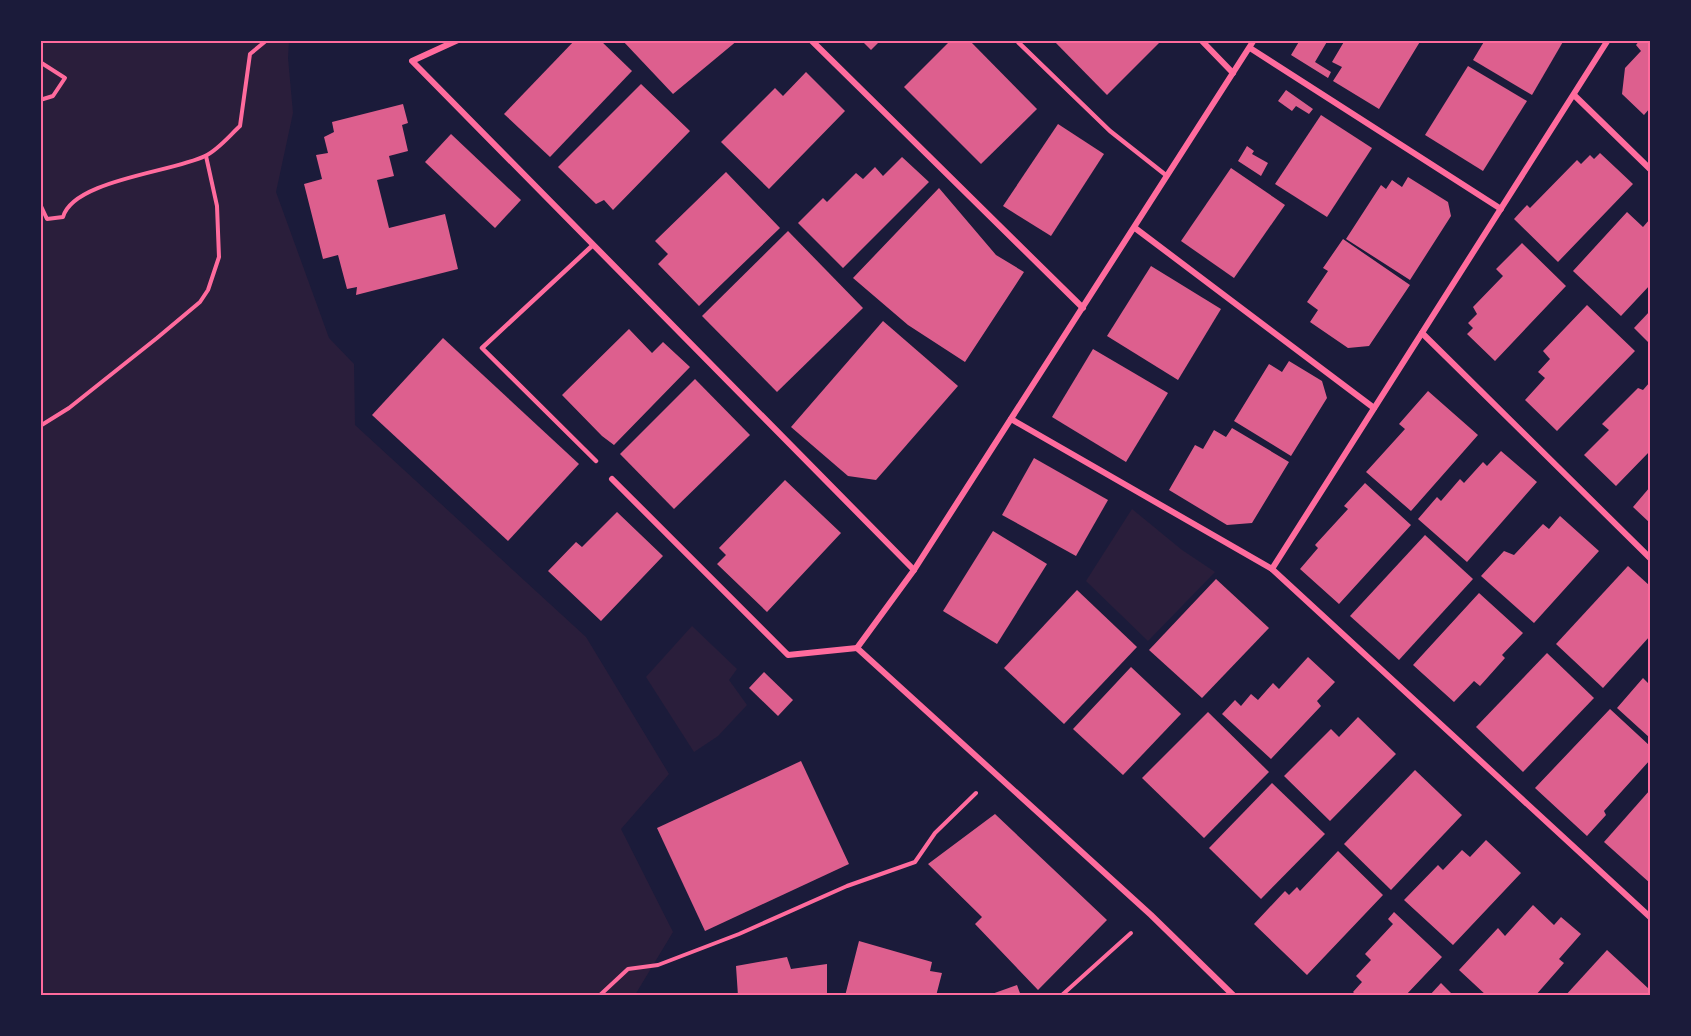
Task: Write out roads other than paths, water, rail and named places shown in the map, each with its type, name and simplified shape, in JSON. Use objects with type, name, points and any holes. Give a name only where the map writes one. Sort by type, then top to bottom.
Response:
[{"type":"street","points":[[458,40],[412,61],[914,570]]},
{"type":"street","points":[[812,40],[1083,308]]},
{"type":"street","points":[[1201,40],[1233,73]]},
{"type":"street","points":[[857,648],[914,570],[1254,40]]},
{"type":"street","points":[[1272,569],[1608,40]]},
{"type":"street","points":[[1250,48],[1501,209]]},
{"type":"street","points":[[1574,95],[1650,169]]},
{"type":"street","points":[[1135,228],[1374,408]]},
{"type":"street","points":[[1422,333],[1650,558]]},
{"type":"street","points":[[1011,419],[1272,569],[1650,917]]},
{"type":"street","points":[[612,479],[788,655],[857,648],[1151,915],[1234,996]]},
{"type":"lane","points":[[1016,40],[1110,131],[1167,176]]},
{"type":"lane","points":[[593,245],[482,348],[596,461]]}]
